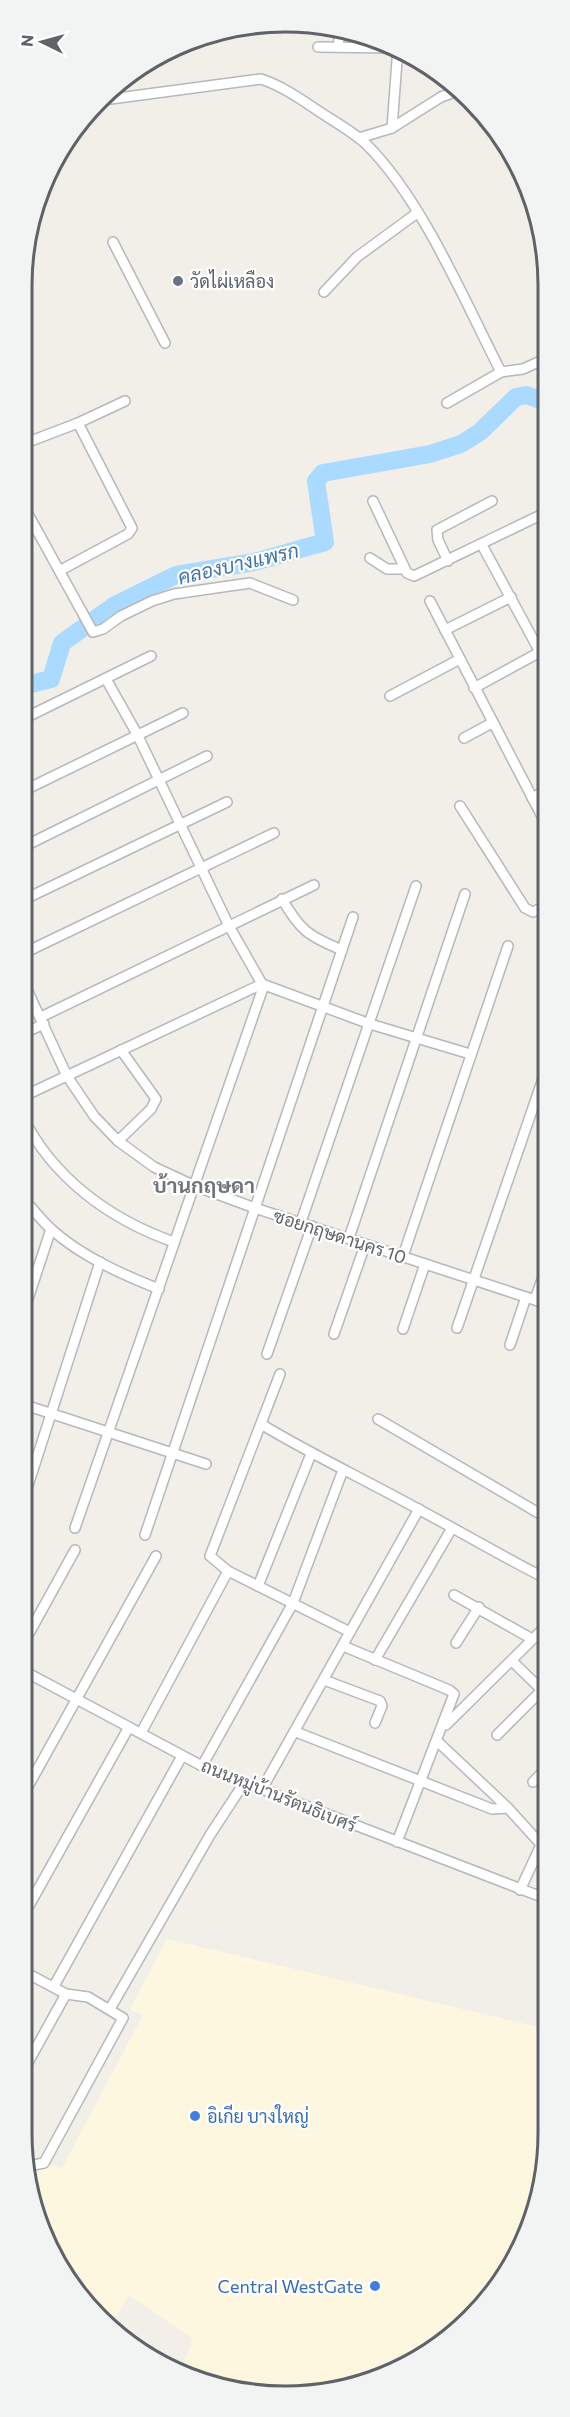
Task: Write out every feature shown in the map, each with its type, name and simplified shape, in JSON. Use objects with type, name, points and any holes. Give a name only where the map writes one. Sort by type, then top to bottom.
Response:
[{"type":"street","points":[[338,47],[339,37]]},
{"type":"street","points":[[318,47],[371,47]]},
{"type":"street","points":[[393,128],[397,58]]},
{"type":"street","points":[[113,99],[261,79],[278,85],[359,138],[389,170],[417,213],[453,276],[501,372]]},
{"type":"street","points":[[359,138],[393,128],[450,92]]},
{"type":"street","points":[[324,291],[357,257],[417,213]]},
{"type":"street","points":[[113,242],[165,343]]},
{"type":"street","points":[[447,403],[501,372],[523,369],[538,362]]},
{"type":"street","points":[[32,441],[78,423],[125,401]]},
{"type":"street","points":[[61,570],[128,534],[132,528],[78,423]]},
{"type":"street","points":[[373,501],[405,569],[414,576],[538,517]]},
{"type":"street","points":[[448,561],[438,540],[437,530],[492,501]]},
{"type":"street","points":[[32,520],[93,632],[163,597],[225,586],[250,583],[293,600]]},
{"type":"street","points":[[482,545],[538,648]]},
{"type":"street","points":[[370,558],[387,569],[405,569]]},
{"type":"street","points":[[445,630],[511,597]]},
{"type":"street","points":[[430,602],[538,809]]},
{"type":"street","points":[[474,688],[538,653]]},
{"type":"street","points":[[32,715],[151,656]]},
{"type":"street","points":[[390,696],[460,659]]},
{"type":"street","points":[[106,679],[137,734],[229,926],[263,984],[370,1024],[470,1054]]},
{"type":"street","points":[[32,786],[183,713]]},
{"type":"street","points":[[464,738],[492,723]]},
{"type":"street","points":[[32,843],[207,756]]},
{"type":"street","points":[[532,798],[538,795]]},
{"type":"street","points":[[32,895],[227,802]]},
{"type":"street","points":[[460,806],[525,908],[534,912],[538,910]]},
{"type":"street","points":[[32,949],[274,832]]},
{"type":"street","points":[[32,1027],[282,899],[314,885]]},
{"type":"street","points":[[301,1222],[416,886]]},
{"type":"street","points":[[349,1238],[465,894]]},
{"type":"street","points":[[282,899],[299,927],[307,934],[342,950]]},
{"type":"street","points":[[145,1534],[353,917]]},
{"type":"street","points":[[403,1256],[508,946]]},
{"type":"street","points":[[32,1092],[263,984]]},
{"type":"street","points":[[75,1528],[263,984]]},
{"type":"street","name":"ซอยกฤษดานคร 10","points":[[32,999],[67,1076],[94,1116],[118,1141],[154,1167],[195,1186],[255,1208],[538,1301]]},
{"type":"street","points":[[118,1141],[151,1109],[156,1099],[121,1050]]},
{"type":"street","points":[[457,1328],[538,1093]]},
{"type":"street","points":[[32,1130],[48,1153],[86,1196],[124,1222],[174,1242]]},
{"type":"street","points":[[32,1208],[51,1229],[100,1262],[159,1289]]},
{"type":"street","points":[[267,1354],[312,1226]]},
{"type":"street","points":[[32,1287],[51,1229]]},
{"type":"street","points":[[334,1334],[365,1245]]},
{"type":"street","points":[[32,1472],[100,1262]]},
{"type":"street","points":[[403,1329],[425,1264]]},
{"type":"street","points":[[510,1345],[538,1284]]},
{"type":"street","points":[[280,1374],[211,1550],[213,1561],[228,1571],[350,1632]]},
{"type":"street","points":[[32,1407],[206,1464]]},
{"type":"street","points":[[378,1419],[538,1513]]},
{"type":"street","points":[[261,1424],[310,1454],[419,1509],[538,1574]]},
{"type":"street","points":[[258,1586],[310,1454]]},
{"type":"street","points":[[202,1766],[293,1603],[343,1470]]},
{"type":"street","points":[[262,1789],[419,1509]]},
{"type":"street","points":[[375,1660],[452,1528]]},
{"type":"street","points":[[32,1628],[75,1550]]},
{"type":"street","points":[[32,1780],[156,1556]]},
{"type":"street","points":[[141,1733],[228,1571]]},
{"type":"street","points":[[454,1595],[479,1607],[532,1639]]},
{"type":"street","points":[[456,1643],[479,1607]]},
{"type":"street","points":[[442,1729],[538,1633]]},
{"type":"street","points":[[343,1646],[452,1692],[454,1699],[397,1842]]},
{"type":"street","points":[[512,1661],[538,1687]]},
{"type":"street","name":"ถนนหมู่บ้านรัตนธิเบศร์","points":[[32,1676],[78,1698],[202,1766],[538,1896]]},
{"type":"street","points":[[324,1680],[380,1701],[382,1706],[375,1723]]},
{"type":"street","points":[[497,1735],[538,1698]]},
{"type":"street","points":[[32,1900],[129,1727]]},
{"type":"street","points":[[296,1732],[421,1779],[492,1809],[508,1808]]},
{"type":"street","points":[[437,1741],[508,1808],[538,1841]]},
{"type":"street","points":[[54,1986],[182,1756]]},
{"type":"street","points":[[533,1782],[538,1777]]},
{"type":"street","points":[[110,2009],[210,1835],[244,1783]]},
{"type":"street","points":[[520,1890],[538,1858]]},
{"type":"street","points":[[32,1975],[66,1994],[88,1997],[110,2009],[123,2020],[44,2163],[34,2165]]},
{"type":"street","points":[[32,2055],[66,1994]]},
{"type":"shaded area","points":[[167,1939],[538,2027],[538,2149],[534,2181],[525,2213],[505,2259],[476,2299],[452,2323],[426,2343],[382,2366],[334,2381],[285,2386],[236,2381],[183,2364],[193,2339],[129,2295],[114,2319],[94,2299],[65,2259],[40,2198],[34,2162],[62,2168],[143,2015],[130,2009]]},
{"type":"waterway","name":"คลองบางแพรก","points":[[32,684],[51,679],[62,643],[115,605],[176,575],[254,562],[325,542],[316,481],[323,473],[430,454],[461,444],[480,432],[516,397],[527,395],[538,399]]},
{"type":"place","name":"วัดไผ่เหลือง","points":[[178,281]]},
{"type":"place","name":"อิเกีย บางใหญ่","points":[[195,2116]]},
{"type":"place","name":"Central WestGate","points":[[375,2286]]},
{"type":"district","name":"บ้านกฤษดา","points":[[204,1184]]}]
